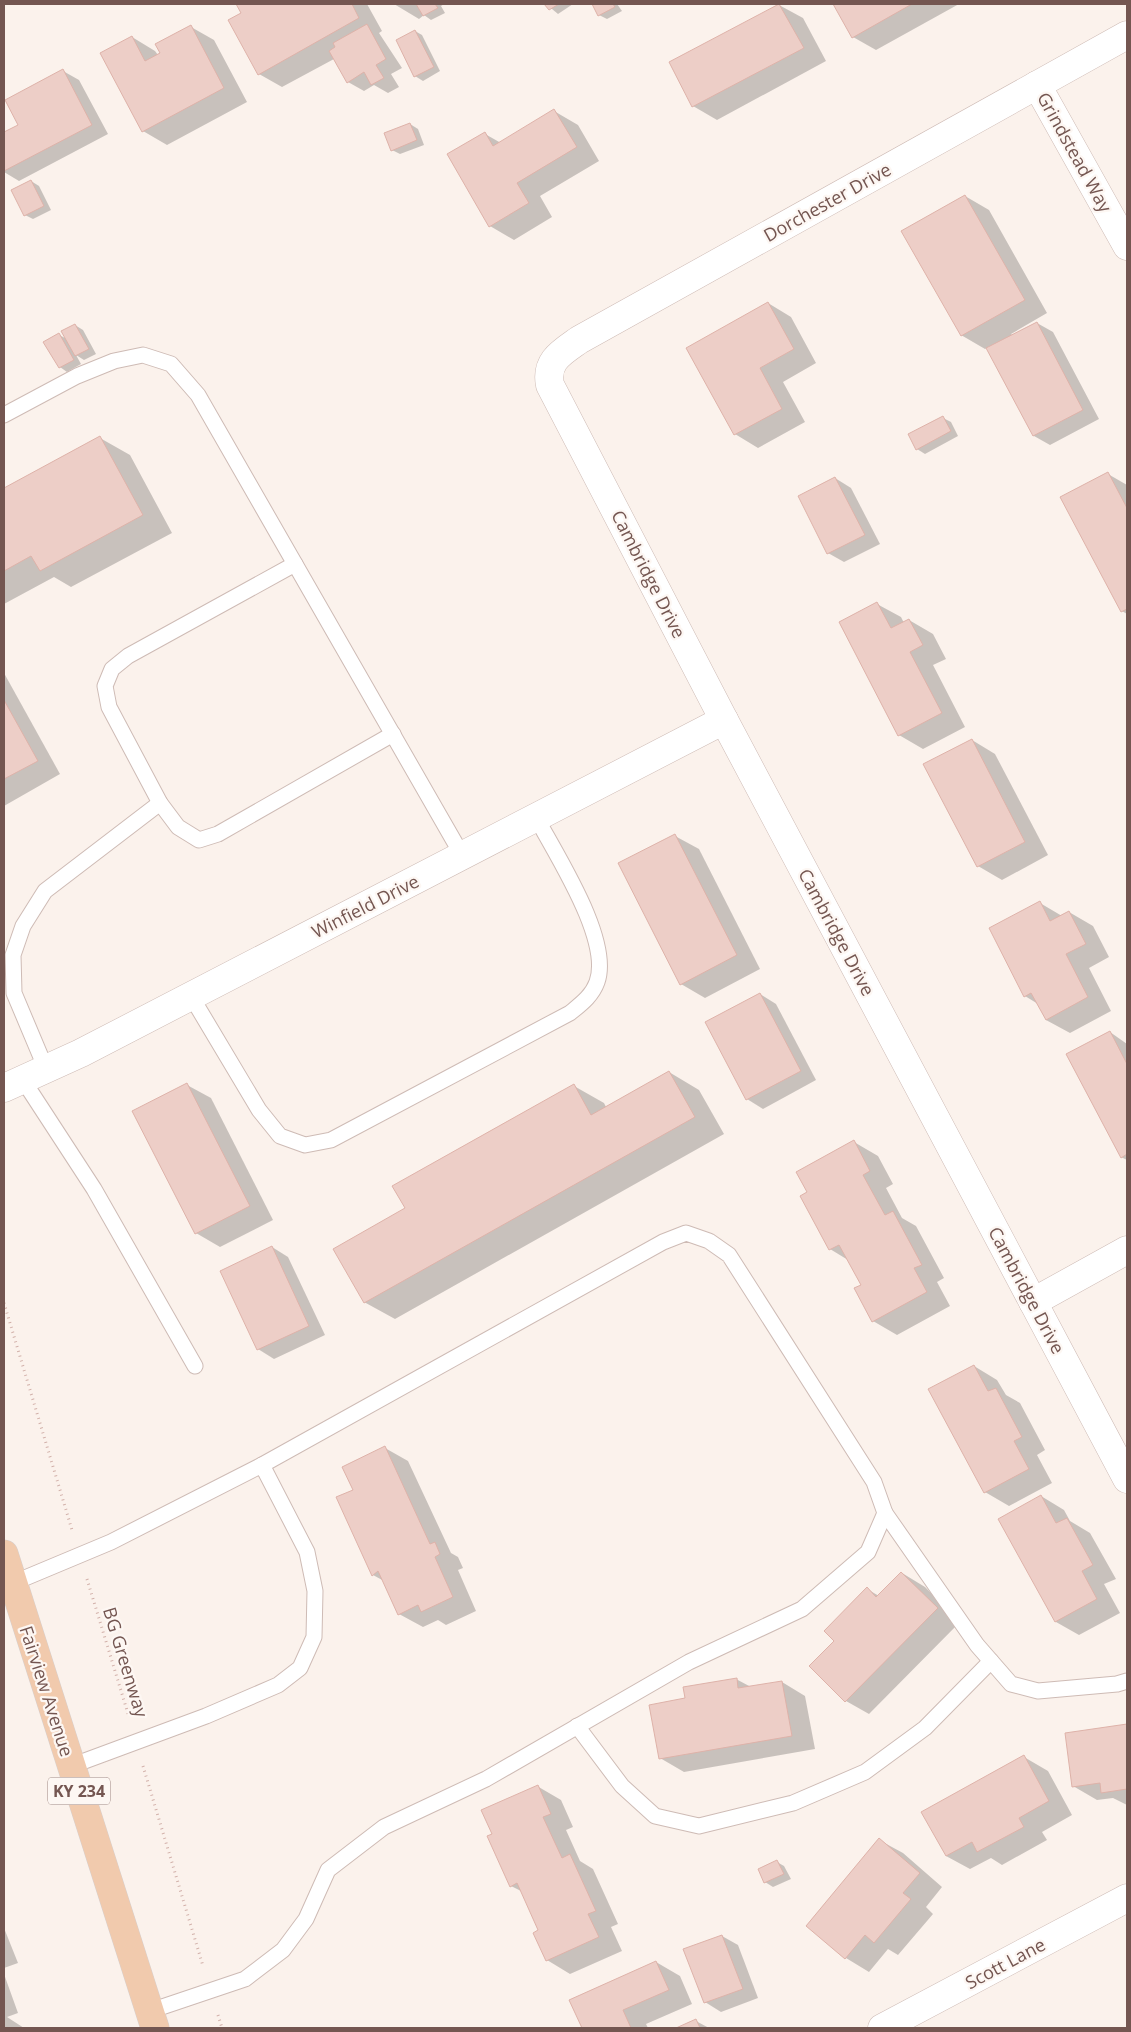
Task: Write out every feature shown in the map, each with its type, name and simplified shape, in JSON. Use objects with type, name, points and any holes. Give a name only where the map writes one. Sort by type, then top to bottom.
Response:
[{"type":"main road","name":"Fairview Avenue","points":[[4,1554],[152,2020]]},
{"type":"street","name":"Dorchester Drive","points":[[550,385],[548,370],[552,362],[579,340],[1127,35]]},
{"type":"street","name":"Grindstead Way","points":[[1037,85],[1127,246]]},
{"type":"street","name":"Cambridge Drive","points":[[550,385],[724,720],[1127,1478]]},
{"type":"street","name":"Winfield Drive","points":[[24,1079],[191,996],[724,720]]},
{"type":"street","points":[[1034,1302],[1127,1250]]},
{"type":"street","name":"Scott Lane","points":[[882,2028],[1127,1898]]},
{"type":"lane","points":[[4,414],[77,376],[114,361],[143,355],[171,364],[198,395],[462,855]]},
{"type":"lane","points":[[295,564],[128,656],[112,670],[106,686],[109,707],[160,803],[178,827],[199,840],[218,834],[393,734]]},
{"type":"lane","points":[[160,803],[45,891],[23,926],[13,955],[14,993],[24,1079],[94,1189],[195,1366]]},
{"type":"lane","points":[[191,996],[259,1110],[280,1136],[305,1145],[331,1140],[570,1013],[587,1000],[597,981],[599,958],[595,936],[583,905],[536,817]]},
{"type":"lane","points":[[13,1583],[111,1542],[262,1464],[663,1242],[686,1234],[709,1241],[730,1254],[874,1482],[885,1513],[977,1646],[1011,1684],[1038,1691],[1117,1684],[1127,1681]]},
{"type":"lane","points":[[71,1766],[206,1716],[278,1685],[300,1668],[314,1637],[315,1591],[307,1552],[262,1464]]},
{"type":"lane","points":[[152,2020],[210,1990],[245,1979],[283,1950],[306,1919],[328,1870],[384,1827],[486,1779],[689,1662],[802,1609],[868,1552],[885,1513]]},
{"type":"lane","points":[[577,1726],[622,1786],[655,1816],[699,1826],[793,1803],[865,1772],[926,1728],[991,1661]]},
{"type":"path","name":"BG Greenway","points":[[4,1303],[222,2028]]},
{"type":"building","points":[[236,4],[352,4],[359,18],[258,75],[228,20],[241,13]]},
{"type":"building","points":[[416,4],[435,4],[438,8],[423,16]]},
{"type":"building","points":[[544,4],[559,4],[549,10]]},
{"type":"building","points":[[592,4],[613,4],[615,7],[598,16]]},
{"type":"building","points":[[779,4],[804,48],[692,107],[669,62]]},
{"type":"building","points":[[833,4],[912,4],[852,38]]},
{"type":"building","points":[[367,24],[386,59],[376,65],[384,78],[371,85],[364,72],[347,83],[329,51],[335,47],[333,43]]},
{"type":"building","points":[[191,25],[224,88],[142,132],[100,53],[132,36],[145,61],[160,53],[155,44]]},
{"type":"building","points":[[415,30],[434,67],[414,77],[396,40]]},
{"type":"building","points":[[63,69],[92,125],[4,171],[4,132],[18,125],[5,100]]},
{"type":"building","points":[[554,109],[577,147],[517,183],[529,203],[489,227],[447,154],[485,132],[493,146]]},
{"type":"building","points":[[410,123],[417,140],[391,151],[384,133]]},
{"type":"building","points":[[31,180],[44,206],[24,216],[11,190]]},
{"type":"building","points":[[965,195],[1025,300],[961,336],[901,231]]},
{"type":"building","points":[[768,302],[794,349],[760,368],[782,409],[734,435],[686,348]]},
{"type":"building","points":[[1037,322],[1083,410],[1033,436],[986,348]]},
{"type":"building","points":[[75,324],[89,349],[75,356],[61,331]]},
{"type":"building","points":[[59,333],[74,360],[59,368],[43,342]]},
{"type":"building","points":[[943,416],[951,431],[916,450],[908,434]]},
{"type":"building","points":[[100,436],[143,515],[40,571],[31,556],[4,571],[4,488]]},
{"type":"building","points":[[1108,472],[1127,508],[1127,609],[1121,612],[1060,497]]},
{"type":"building","points":[[835,477],[865,535],[827,554],[798,496]]},
{"type":"building","points":[[877,602],[891,628],[909,619],[923,645],[910,652],[942,713],[898,736],[839,622]]},
{"type":"building","points":[[4,700],[38,761],[4,779]]},
{"type":"building","points":[[972,739],[1025,842],[977,867],[923,764]]},
{"type":"building","points":[[675,834],[737,955],[680,985],[618,863]]},
{"type":"building","points":[[1040,901],[1050,921],[1069,911],[1086,944],[1066,954],[1088,997],[1046,1020],[1031,993],[1024,997],[989,928]]},
{"type":"building","points":[[760,993],[801,1071],[746,1100],[705,1022]]},
{"type":"building","points":[[1110,1031],[1127,1064],[1127,1154],[1121,1158],[1066,1054]]},
{"type":"building","points":[[669,1071],[695,1117],[364,1303],[333,1249],[405,1208],[392,1186],[574,1084],[591,1115]]},
{"type":"building","points":[[187,1083],[250,1206],[195,1234],[132,1111]]},
{"type":"building","points":[[854,1140],[870,1171],[863,1175],[885,1215],[893,1211],[922,1265],[914,1268],[927,1292],[872,1322],[854,1288],[861,1285],[839,1245],[829,1250],[800,1196],[807,1192],[796,1172]]},
{"type":"building","points":[[272,1246],[309,1326],[257,1350],[220,1271]]},
{"type":"building","points":[[974,1365],[988,1391],[996,1388],[1022,1437],[1014,1441],[1029,1469],[984,1493],[928,1389]]},
{"type":"building","points":[[385,1446],[430,1544],[435,1542],[440,1554],[435,1557],[453,1597],[421,1612],[418,1605],[398,1615],[378,1571],[372,1576],[336,1497],[353,1490],[342,1467]]},
{"type":"building","points":[[1041,1495],[1056,1523],[1067,1518],[1093,1565],[1082,1571],[1097,1599],[1055,1622],[998,1519]]},
{"type":"building","points":[[901,1572],[938,1608],[845,1702],[809,1666],[834,1641],[824,1631],[867,1587],[876,1597]]},
{"type":"building","points":[[737,1678],[738,1688],[782,1681],[792,1736],[659,1759],[649,1705],[685,1698],[683,1687]]},
{"type":"building","points":[[1127,1724],[1127,1789],[1101,1793],[1100,1783],[1072,1787],[1065,1733]]},
{"type":"building","points":[[1024,1755],[1049,1801],[1019,1818],[1024,1827],[977,1852],[972,1842],[946,1856],[921,1812]]},
{"type":"building","points":[[538,1785],[551,1814],[543,1817],[562,1858],[570,1854],[596,1911],[588,1914],[599,1937],[546,1961],[533,1933],[538,1930],[517,1883],[510,1887],[487,1836],[492,1834],[481,1810]]},
{"type":"building","points":[[879,1838],[920,1873],[903,1893],[911,1899],[874,1943],[865,1935],[845,1959],[806,1926]]},
{"type":"building","points":[[777,1860],[784,1874],[764,1883],[758,1869]]},
{"type":"building","points":[[722,1935],[743,1989],[704,2003],[683,1949]]},
{"type":"building","points":[[656,1961],[669,1990],[623,2010],[631,2028],[582,2028],[569,2000]]},
{"type":"building","points":[[696,2019],[700,2028],[676,2028]]}]
